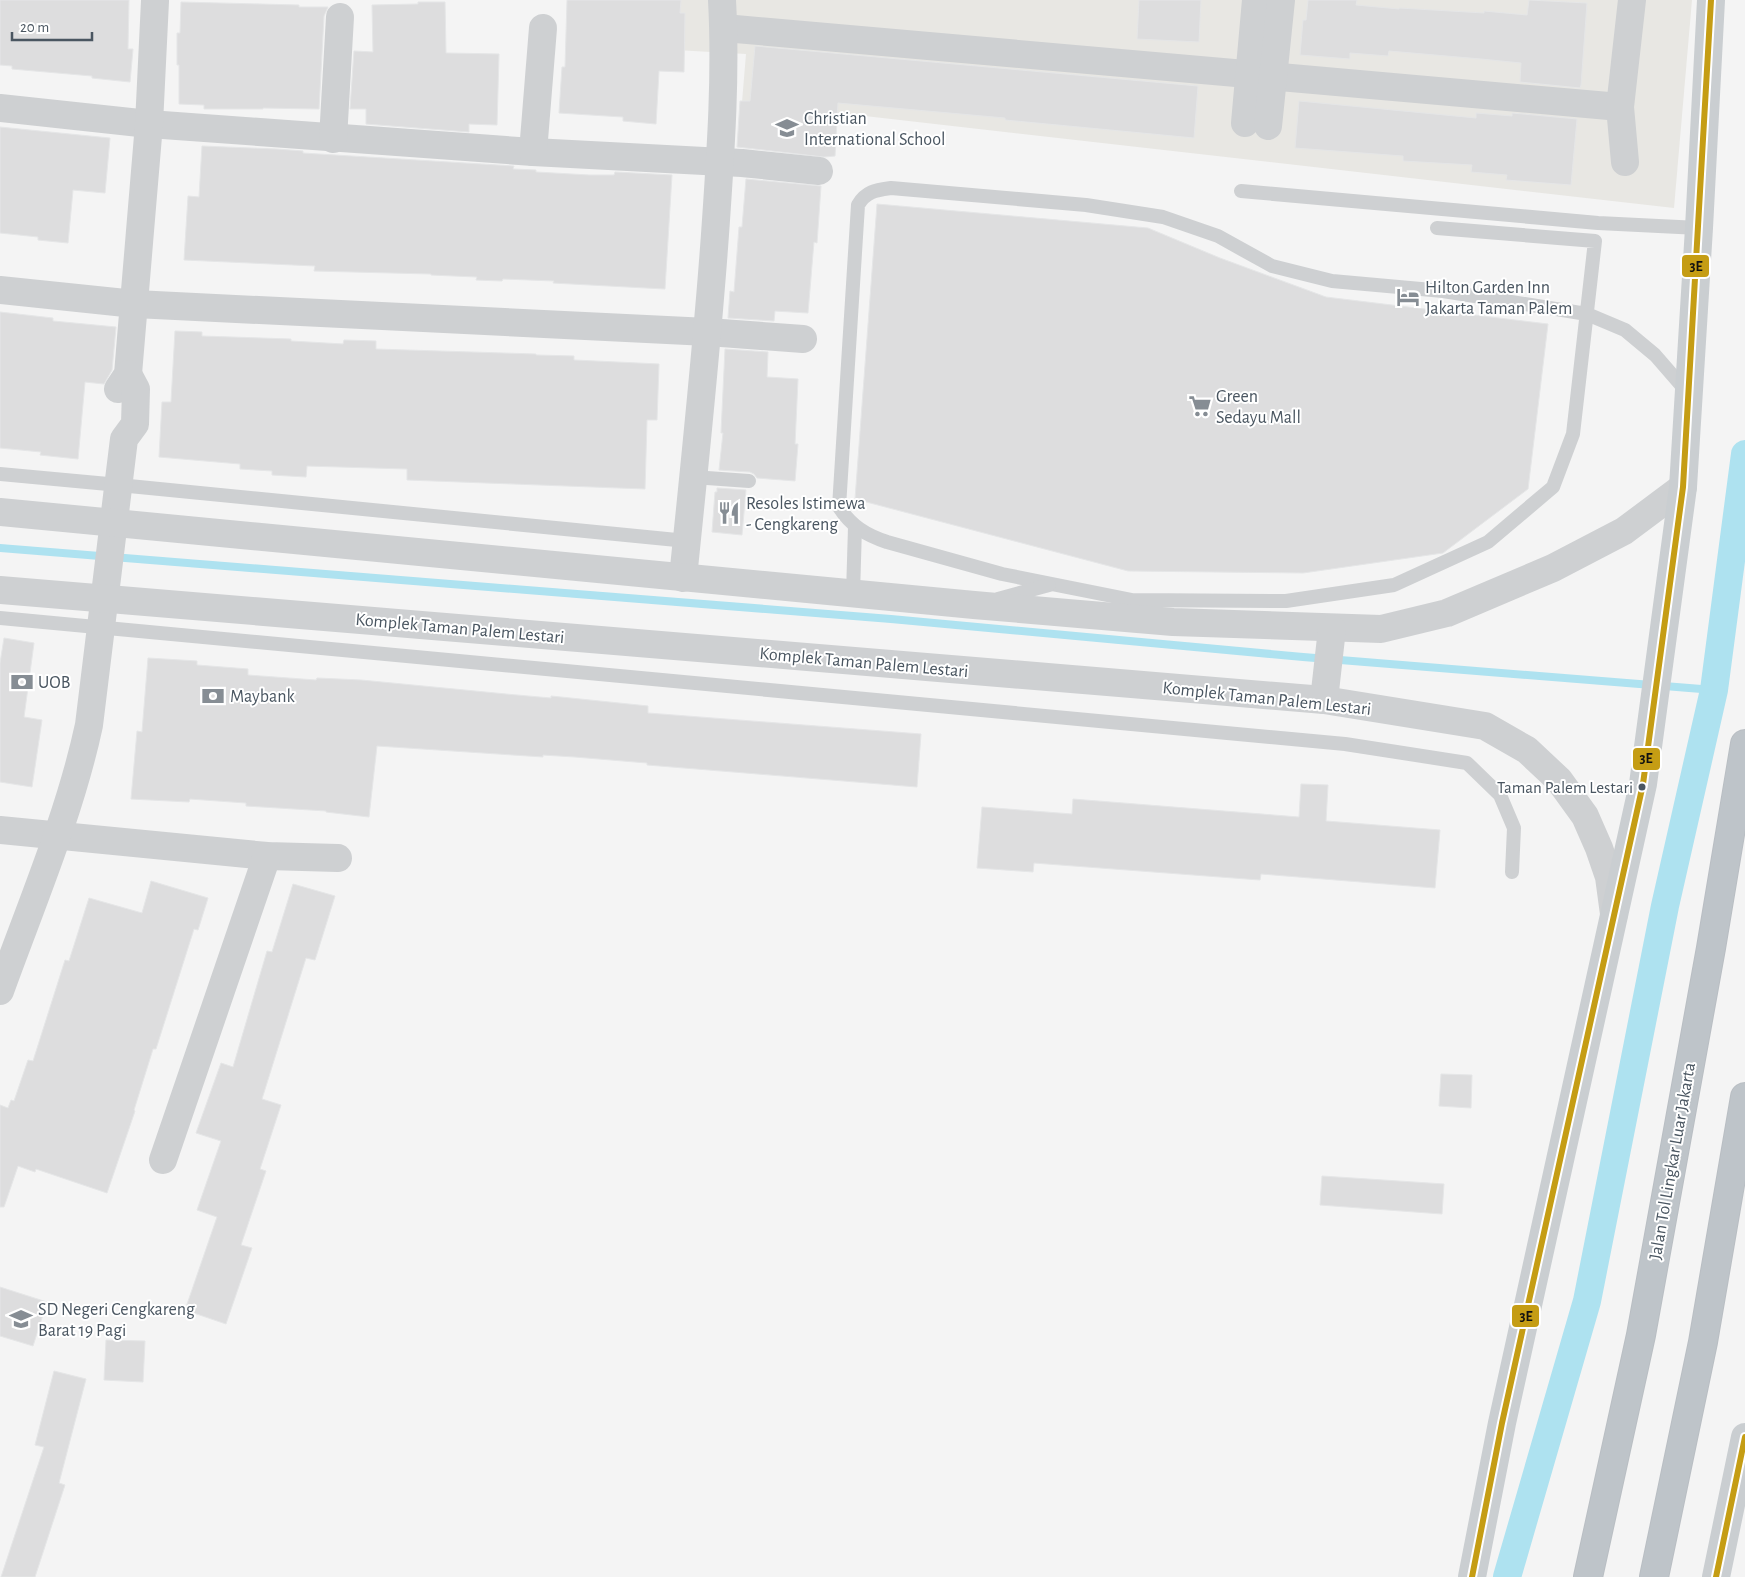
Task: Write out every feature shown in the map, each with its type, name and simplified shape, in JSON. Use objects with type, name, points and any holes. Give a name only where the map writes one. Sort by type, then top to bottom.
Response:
[{"type":"highway","name":"Jalan Tol Lingkar Luar Jakarta","points":[[1588,1577],[1641,1335],[1711,948],[1745,744]]},
{"type":"highway","points":[[1654,1577],[1703,1342],[1745,1097]]},
{"type":"main road","points":[[1472,1577],[1502,1423],[1643,784],[1683,487],[1711,0]]},
{"type":"main road","points":[[1716,1577],[1745,1437]]},
{"type":"street","points":[[683,578],[708,332],[720,163],[724,28],[722,0]]},
{"type":"street","points":[[1256,0],[1261,75],[1257,124]]},
{"type":"street","points":[[1261,75],[1281,0]]},
{"type":"street","points":[[1625,162],[1620,107],[1632,0]]},
{"type":"street","points":[[0,992],[56,836],[83,753],[87,734],[107,587],[124,439],[116,421],[118,389],[128,374],[135,304],[149,124],[155,2]]},
{"type":"street","points":[[333,139],[340,16]]},
{"type":"street","points":[[533,152],[543,28]]},
{"type":"street","points":[[724,28],[1620,107]]},
{"type":"street","points":[[0,108],[149,124],[333,139],[742,163],[819,171]]},
{"type":"street","points":[[0,290],[135,304],[708,332],[803,339]]},
{"type":"street","name":"Komplek Taman Palem Lestari","points":[[0,590],[107,587],[1328,664],[1381,629],[1447,613],[1553,568],[1624,531],[1683,487]]},
{"type":"street","name":"Komplek Taman Palem Lestari","points":[[0,512],[113,531],[683,578],[1173,622],[1328,664],[1485,726],[1528,750],[1559,780],[1584,816],[1599,848],[1609,877],[1615,917]]},
{"type":"street","points":[[0,830],[266,856],[338,858]]},
{"type":"street","points":[[163,1160],[266,856]]},
{"type":"lane","points":[[1437,228],[1595,241],[1587,314],[1573,434],[1553,487],[1488,542],[1394,585],[1286,601],[1132,600],[1002,574],[887,542],[870,536],[855,526],[846,518],[839,507],[858,204],[863,196],[874,190],[891,188],[1086,204],[1163,217],[1218,236],[1272,266],[1332,282],[1443,291],[1587,314],[1625,330],[1655,355],[1689,394]]},
{"type":"lane","points":[[1241,191],[1598,223],[1699,228]]},
{"type":"lane","points":[[0,474],[119,484],[687,541]]},
{"type":"lane","points":[[693,478],[749,481]]},
{"type":"lane","points":[[853,594],[855,526]]},
{"type":"lane","points":[[974,605],[1052,584]]},
{"type":"lane","points":[[0,618],[1335,743],[1467,763],[1500,795],[1514,828],[1512,872]]},
{"type":"shaded area","points":[[622,0],[1692,0],[1674,208],[742,102],[746,54],[623,47]]},
{"type":"building","points":[[0,0],[129,0],[128,49],[133,49],[130,82],[92,78],[92,76],[12,69],[12,66],[0,65]]},
{"type":"building","points":[[567,0],[681,0],[680,13],[685,13],[684,72],[659,71],[656,124],[623,121],[623,117],[559,113],[562,67],[565,67]]},
{"type":"building","points":[[1139,0],[1201,0],[1199,42],[1137,39]]},
{"type":"building","points":[[1308,0],[1357,0],[1356,5],[1399,9],[1484,13],[1484,11],[1527,15],[1529,0],[1587,3],[1581,85],[1580,88],[1520,82],[1521,63],[1389,51],[1388,56],[1350,53],[1350,59],[1300,55],[1303,20],[1306,20]]},
{"type":"building","points":[[181,2],[328,7],[324,16],[319,109],[204,109],[204,105],[179,104],[177,33],[180,33]]},
{"type":"building","points":[[418,2],[445,2],[446,53],[499,54],[497,125],[469,124],[469,132],[366,124],[366,109],[350,109],[354,51],[373,52],[372,5],[418,4]]},
{"type":"building","points":[[755,46],[1198,86],[1194,138],[838,103],[835,156],[824,157],[737,147],[740,101],[750,101]]},
{"type":"building","points":[[1299,101],[1476,118],[1476,113],[1512,116],[1512,113],[1577,119],[1571,185],[1506,180],[1507,175],[1471,172],[1472,165],[1403,161],[1403,156],[1295,148]]},
{"type":"building","points":[[0,127],[110,138],[105,193],[73,190],[68,243],[38,240],[38,237],[0,233]]},
{"type":"building","points":[[202,146],[276,149],[303,151],[303,153],[514,166],[513,169],[536,170],[536,172],[589,175],[614,175],[615,172],[672,175],[665,289],[553,283],[554,281],[476,280],[477,277],[431,274],[314,271],[315,266],[184,260],[188,196],[199,197]]},
{"type":"building","points":[[746,179],[821,186],[817,243],[814,242],[808,313],[775,311],[774,321],[728,318],[730,291],[734,292],[739,227],[742,227]]},
{"type":"building","name":"Green Sedayu Mall","points":[[877,204],[1148,228],[1220,258],[1326,297],[1548,324],[1528,489],[1443,553],[1303,573],[1128,571],[855,499]]},
{"type":"building","points":[[0,312],[53,318],[53,321],[116,327],[112,370],[104,384],[85,382],[78,459],[40,455],[41,452],[0,448]]},
{"type":"building","points":[[175,331],[202,332],[202,336],[291,339],[291,341],[343,344],[344,340],[376,341],[376,349],[574,356],[574,360],[659,364],[657,420],[647,420],[645,489],[407,480],[407,469],[307,466],[306,477],[272,475],[272,471],[240,469],[240,464],[159,457],[162,402],[171,402]]},
{"type":"building","points":[[725,349],[768,352],[767,377],[798,379],[795,444],[798,444],[795,481],[757,478],[750,472],[719,470],[723,433],[721,433]]},
{"type":"building","name":"Resoles Istimewa - Cengkareng","points":[[717,488],[746,490],[742,535],[712,532],[715,492],[717,492]]},
{"type":"building","points":[[4,638],[34,643],[24,717],[42,720],[32,787],[0,782],[0,663]]},
{"type":"building","points":[[148,658],[197,661],[197,665],[248,669],[248,675],[316,680],[317,678],[361,680],[551,698],[551,696],[648,706],[648,713],[921,734],[917,787],[647,765],[647,763],[575,757],[543,755],[543,757],[377,746],[369,817],[326,811],[246,806],[246,803],[190,799],[189,802],[131,799],[137,731],[142,732]]},
{"type":"building","points":[[1301,784],[1328,785],[1326,821],[1440,830],[1435,888],[1261,874],[1260,880],[1034,863],[1033,872],[977,868],[982,807],[1072,814],[1073,799],[1299,817]]},
{"type":"building","points":[[151,881],[208,898],[198,930],[194,929],[107,1193],[36,1169],[35,1172],[18,1166],[4,1207],[0,1207],[0,1105],[8,1108],[11,1100],[14,1101],[28,1060],[33,1061],[65,960],[69,961],[89,898],[142,913]]},
{"type":"building","points":[[293,884],[335,896],[315,960],[306,958],[262,1099],[281,1105],[260,1169],[266,1171],[241,1245],[252,1248],[226,1324],[185,1310],[217,1217],[197,1210],[221,1141],[196,1133],[221,1063],[233,1067],[267,951],[272,952]]},
{"type":"building","points":[[1441,1074],[1472,1075],[1471,1108],[1439,1106]]},
{"type":"building","points":[[1322,1176],[1444,1184],[1442,1214],[1320,1205]]},
{"type":"building","name":"SD Negeri Cengkareng Barat 19 Pagi","points":[[0,1287],[47,1302],[33,1346],[0,1336]]},
{"type":"building","points":[[106,1340],[145,1341],[143,1382],[104,1380]]},
{"type":"building","points":[[54,1371],[86,1379],[59,1483],[65,1485],[35,1577],[1,1577],[44,1447],[35,1445]]},
{"type":"waterway","points":[[1507,1577],[1587,1301],[1665,906],[1714,690],[1745,454]]},
{"type":"waterway","points":[[0,548],[891,619],[1303,657],[1714,690]]},
{"type":"transit line","name":"3E","points":[[1472,1577],[1502,1423],[1643,784],[1683,487],[1711,0]]},
{"type":"transit line","name":"3E","points":[[1716,1577],[1745,1437]]},
{"type":"place","name":"Christian International School","points":[[787,128]]},
{"type":"place","name":"Hilton Garden Inn Jakarta Taman Palem","points":[[1408,297]]},
{"type":"place","name":"Green Sedayu Mall","points":[[1200,406]]},
{"type":"place","name":"Resoles Istimewa - Cengkareng","points":[[729,513]]},
{"type":"place","name":"UOB","points":[[22,682]]},
{"type":"place","name":"Maybank","points":[[213,696]]},
{"type":"place","name":"Taman Palem Lestari","points":[[1642,787]]},
{"type":"place","name":"SD Negeri Cengkareng Barat 19 Pagi","points":[[21,1319]]}]
